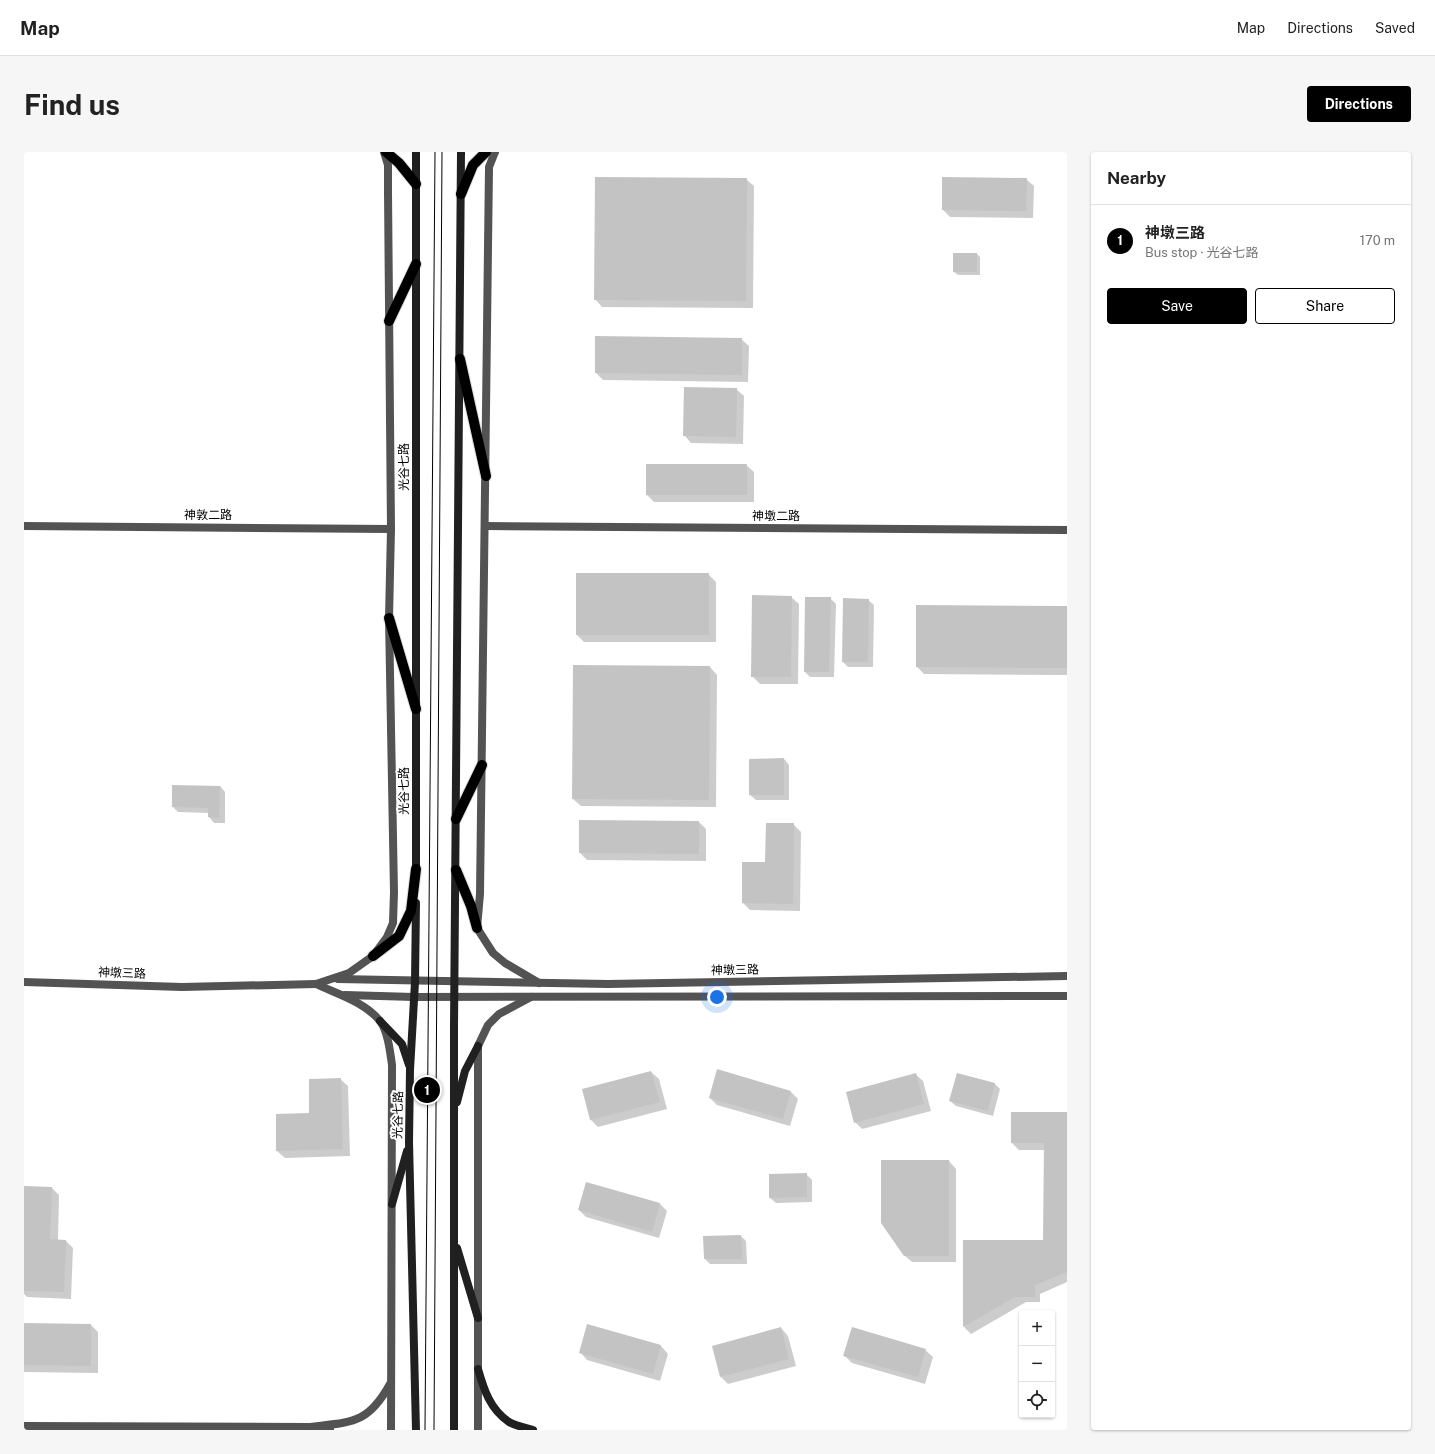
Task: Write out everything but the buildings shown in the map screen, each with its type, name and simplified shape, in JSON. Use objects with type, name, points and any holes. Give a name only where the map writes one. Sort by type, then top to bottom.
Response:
[{"type":"main road","points":[[385,152],[399,163],[416,184]]},
{"type":"main road","name":"光谷七路","points":[[416,152],[416,869],[415,982],[410,1070],[409,1142],[416,1430]]},
{"type":"main road","points":[[454,1430],[454,981],[461,152]]},
{"type":"main road","points":[[461,194],[473,165],[486,152]]},
{"type":"main road","points":[[389,321],[416,264]]},
{"type":"main road","points":[[460,359],[486,476]]},
{"type":"main road","points":[[389,618],[416,709]]},
{"type":"main road","points":[[456,820],[482,765]]},
{"type":"main road","points":[[373,956],[399,936],[411,911],[416,869]]},
{"type":"main road","points":[[456,870],[477,928]]},
{"type":"main road","points":[[380,1021],[402,1044],[410,1070]]},
{"type":"main road","points":[[454,1113],[465,1071],[478,1046]]},
{"type":"main road","points":[[392,1204],[409,1142]]},
{"type":"main road","points":[[454,1239],[478,1318]]},
{"type":"main road","points":[[478,1369],[486,1394],[496,1410],[510,1423],[534,1430]]},
{"type":"street","points":[[316,984],[349,973],[373,956],[387,936],[393,923],[394,892],[389,618],[391,529],[388,166],[385,152]]},
{"type":"street","points":[[495,152],[489,167],[480,894],[477,928],[493,953],[505,963],[539,983]]},
{"type":"street","name":"神敦二路","points":[[24,526],[391,529]]},
{"type":"street","name":"神墩二路","points":[[485,526],[1067,530]]},
{"type":"street","name":"神墩三路","points":[[332,979],[415,982],[454,981],[608,984],[1067,976]]},
{"type":"street","name":"神墩三路","points":[[24,982],[182,987],[316,984]]},
{"type":"street","points":[[316,984],[361,1005],[380,1021],[388,1042],[392,1065],[391,1430]]},
{"type":"street","points":[[340,995],[414,997],[1067,996]]},
{"type":"street","points":[[478,1430],[478,1046],[488,1025],[500,1014],[532,997]]},
{"type":"street","points":[[24,1426],[310,1427],[351,1422],[369,1413],[381,1401],[391,1384]]},
{"type":"street","points":[[310,1427],[330,1430]]},
{"type":"tram line","points":[[425,1430],[435,152]]},
{"type":"tram line","points":[[434,1430],[442,152]]},
{"type":"place","name":"神墩三路","points":[[427,1090]]}]
